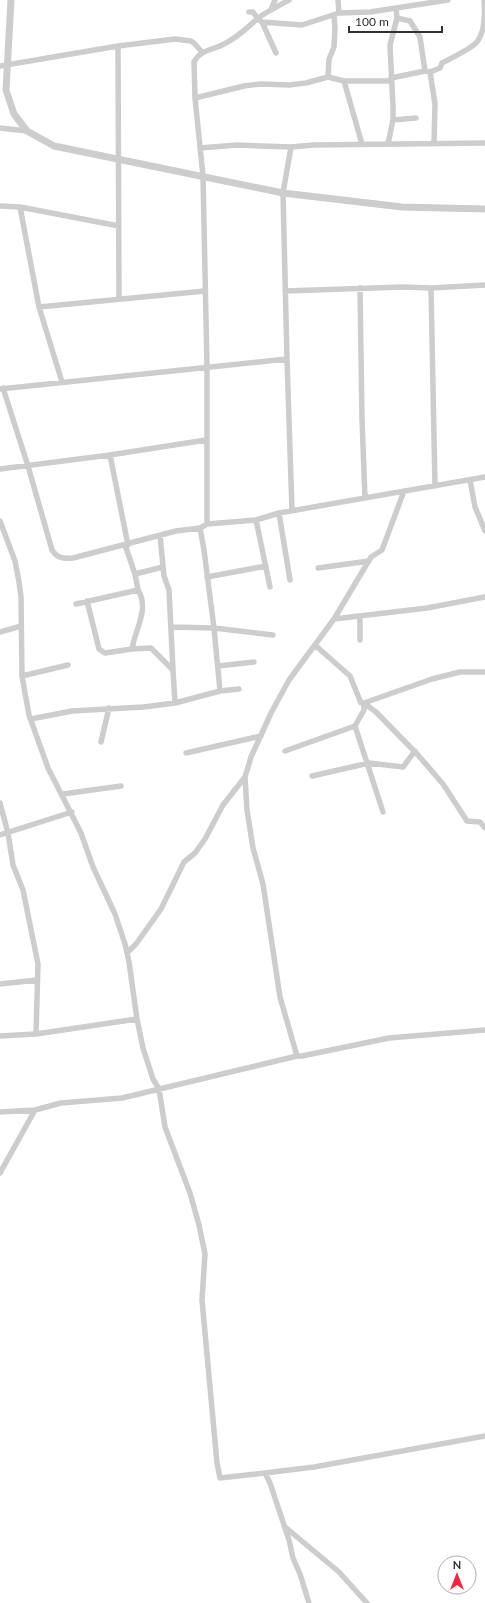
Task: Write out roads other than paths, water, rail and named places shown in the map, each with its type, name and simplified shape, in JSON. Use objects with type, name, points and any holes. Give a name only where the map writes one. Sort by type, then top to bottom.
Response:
[{"type":"street","points":[[11,0],[4,65],[6,90],[14,114],[27,131]]},
{"type":"street","points":[[271,10],[275,0]]},
{"type":"street","points":[[207,524],[207,367],[203,176],[195,98],[194,62],[202,52],[223,44],[260,21],[271,10],[289,0]]},
{"type":"street","points":[[328,77],[329,59],[334,47],[338,0]]},
{"type":"street","points":[[260,21],[302,25],[336,14],[370,12],[448,0]]},
{"type":"street","points":[[195,98],[244,86],[261,84],[289,85],[328,77],[344,81],[391,79],[440,68],[442,63],[477,43],[483,36],[485,18],[484,0]]},
{"type":"street","points":[[388,144],[393,120],[390,45],[398,18],[396,8]]},
{"type":"street","points":[[249,12],[253,12],[260,21],[276,53]]},
{"type":"street","points":[[398,18],[410,21],[420,37],[435,104],[434,143]]},
{"type":"street","points":[[4,65],[162,40],[186,40],[194,43],[202,52]]},
{"type":"street","points":[[118,46],[119,300]]},
{"type":"street","points":[[344,81],[362,144]]},
{"type":"street","points":[[393,120],[416,118]]},
{"type":"street","points":[[0,128],[27,131],[54,146],[283,193],[402,207],[485,210]]},
{"type":"street","points":[[200,148],[237,145],[291,147],[362,144],[485,143]]},
{"type":"street","points":[[291,147],[283,193],[292,511]]},
{"type":"street","points":[[0,206],[20,207],[119,226]]},
{"type":"street","points":[[20,207],[39,307],[62,382]]},
{"type":"street","points":[[285,291],[403,287],[431,288],[485,285]]},
{"type":"street","points":[[360,288],[365,498]]},
{"type":"street","points":[[431,288],[435,486]]},
{"type":"street","points":[[39,307],[205,291]]},
{"type":"street","points":[[287,359],[1,388],[28,466],[52,550],[58,557],[73,558],[176,531],[200,528],[207,524],[256,520],[279,513],[485,477]]},
{"type":"street","points":[[0,469],[110,455],[206,440]]},
{"type":"street","points":[[110,455],[127,545],[138,590],[143,598],[141,620],[134,638],[132,649]]},
{"type":"street","points":[[470,480],[475,506],[485,531]]},
{"type":"street","points":[[296,1056],[280,997],[263,884],[253,848],[247,810],[245,777],[251,757],[271,713],[290,680],[334,619],[371,557],[382,550],[404,491]]},
{"type":"street","points":[[279,513],[290,580]]},
{"type":"street","points":[[256,520],[270,587]]},
{"type":"street","points":[[0,521],[20,582],[22,676],[31,719],[48,768],[72,812],[93,867],[115,914],[128,953],[137,1019],[148,1065],[153,1079],[159,1089],[166,1127],[190,1193],[205,1254],[202,1300],[217,1463],[220,1478],[314,1467],[485,1436]]},
{"type":"street","points":[[200,528],[214,628],[220,691]]},
{"type":"street","points":[[160,536],[164,576],[169,590],[175,703]]},
{"type":"street","points":[[318,568],[369,561]]},
{"type":"street","points":[[207,577],[266,566]]},
{"type":"street","points":[[135,574],[163,567]]},
{"type":"street","points":[[76,604],[138,590]]},
{"type":"street","points":[[334,619],[427,608],[485,597]]},
{"type":"street","points":[[87,601],[99,649],[105,654],[132,649],[151,648],[173,670]]},
{"type":"street","points":[[360,616],[360,640]]},
{"type":"street","points":[[0,632],[21,626]]},
{"type":"street","points":[[171,627],[214,628],[273,635]]},
{"type":"street","points":[[316,646],[350,676],[361,703],[364,703],[376,712],[415,752],[443,784],[467,821],[480,822],[485,828]]},
{"type":"street","points":[[218,666],[254,662]]},
{"type":"street","points":[[22,676],[68,664]]},
{"type":"street","points":[[364,703],[432,679],[460,672],[485,672]]},
{"type":"street","points":[[31,719],[72,711],[143,707],[175,703],[220,691],[239,689]]},
{"type":"street","points":[[285,751],[355,726],[364,710],[364,703]]},
{"type":"street","points":[[101,742],[110,708]]},
{"type":"street","points":[[355,726],[383,812]]},
{"type":"street","points":[[186,753],[261,736]]},
{"type":"street","points":[[312,776],[367,763],[403,767],[415,752]]},
{"type":"street","points":[[128,953],[161,909],[184,862],[195,853],[205,839],[223,805],[245,777]]},
{"type":"street","points":[[63,794],[121,786]]},
{"type":"street","points":[[0,803],[8,833],[13,865],[23,890],[38,964],[36,1034]]},
{"type":"street","points":[[0,835],[72,812]]},
{"type":"street","points":[[0,984],[37,980]]},
{"type":"street","points":[[0,1036],[36,1034],[137,1019]]},
{"type":"street","points":[[0,1112],[35,1110],[60,1103],[122,1098],[296,1056],[389,1038],[485,1030]]},
{"type":"street","points":[[0,1174],[35,1110]]},
{"type":"street","points":[[265,1473],[285,1526],[293,1558],[300,1574],[309,1603]]},
{"type":"street","points":[[285,1526],[338,1572],[367,1603]]}]
